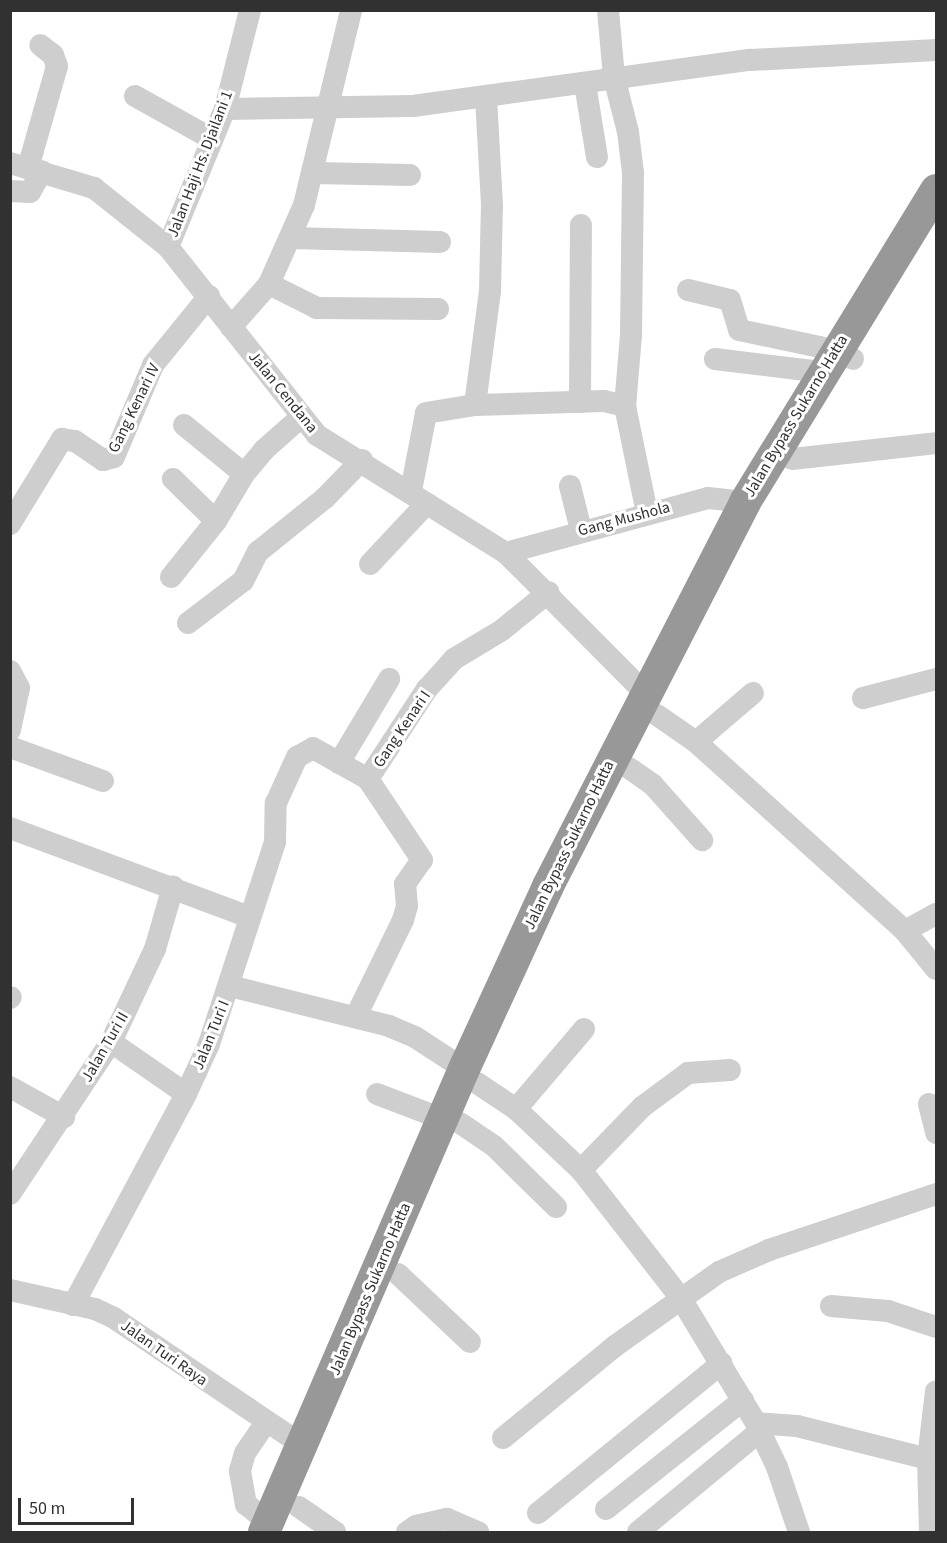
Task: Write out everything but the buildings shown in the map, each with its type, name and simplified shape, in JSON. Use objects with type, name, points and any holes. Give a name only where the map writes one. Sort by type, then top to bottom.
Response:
[{"type":"highway","name":"Jalan Bypass Sukarno Hatta","points":[[471,1076],[629,768],[651,704],[744,502],[836,360],[936,190]]},
{"type":"highway","name":"Jalan Bypass Sukarno Hatta","points":[[279,1524],[304,1446],[471,1076],[548,886],[792,459],[836,360],[936,230]]},
{"type":"highway","name":"Jalan Bypass Sukarno Hatta","points":[[279,1524],[398,1274],[451,1121]]},
{"type":"street","name":"Jalan Haji Hs. Djailani 1","points":[[168,247],[225,109],[250,10]]},
{"type":"street","points":[[231,327],[269,284],[291,238],[314,173],[326,107],[351,10]]},
{"type":"street","points":[[608,10],[614,77],[628,132],[633,173],[631,335],[625,406],[646,513]]},
{"type":"street","points":[[10,191],[30,192],[27,167],[57,66],[53,55],[39,45]]},
{"type":"street","points":[[225,109],[413,106],[486,97],[542,86],[585,84],[614,77],[751,60],[936,50]]},
{"type":"street","points":[[585,84],[597,157]]},
{"type":"street","points":[[135,96],[213,139]]},
{"type":"street","points":[[476,405],[491,269],[486,97]]},
{"type":"street","name":"Jalan Cendana","points":[[27,167],[94,188],[168,247],[209,296],[300,418],[317,435],[362,460],[506,553],[549,592],[651,704],[905,931],[936,969]]},
{"type":"street","points":[[314,173],[410,175]]},
{"type":"street","points":[[580,402],[581,225]]},
{"type":"street","points":[[291,238],[440,242]]},
{"type":"street","points":[[269,284],[307,304],[328,309],[438,309]]},
{"type":"street","points":[[688,290],[730,300],[739,330],[836,360]]},
{"type":"street","name":"Gang Kenari IV","points":[[10,524],[62,439],[75,441],[103,460],[114,457],[153,364],[209,296]]},
{"type":"street","points":[[715,359],[836,360]]},
{"type":"street","points":[[369,564],[419,497],[424,413],[476,405],[604,401],[625,406]]},
{"type":"street","points":[[171,578],[216,521],[244,474],[264,450],[300,418]]},
{"type":"street","points":[[184,425],[244,474]]},
{"type":"street","points":[[792,459],[936,443]]},
{"type":"street","points":[[188,623],[243,581],[258,552],[326,498],[362,460]]},
{"type":"street","points":[[173,479],[216,521]]},
{"type":"street","points":[[570,486],[581,530]]},
{"type":"street","name":"Gang Mushola","points":[[506,553],[581,530],[708,498],[744,502]]},
{"type":"street","name":"Gang Kenari I","points":[[230,986],[249,917],[274,842],[276,803],[297,756],[313,748],[368,779],[427,689],[454,659],[502,630],[549,592]]},
{"type":"street","points":[[10,671],[19,688],[10,730]]},
{"type":"street","points":[[339,763],[389,679]]},
{"type":"street","points":[[863,698],[936,679]]},
{"type":"street","points":[[696,742],[753,693]]},
{"type":"street","points":[[10,747],[104,781]]},
{"type":"street","points":[[629,768],[653,785],[702,840]]},
{"type":"street","points":[[356,1016],[403,920],[407,906],[405,884],[422,860],[368,779]]},
{"type":"street","points":[[10,828],[172,886],[249,917]]},
{"type":"street","name":"Jalan Turi II","points":[[10,1194],[64,1117],[111,1042],[155,949],[172,886]]},
{"type":"street","points":[[905,931],[936,914]]},
{"type":"street","name":"Jalan Turi I","points":[[73,1305],[186,1094],[230,986],[356,1016],[415,1037],[516,1110],[581,1170],[680,1297],[722,1363],[758,1427],[777,1467],[799,1533]]},
{"type":"street","points":[[516,1110],[584,1029]]},
{"type":"street","points":[[111,1042],[186,1094]]},
{"type":"street","points":[[581,1170],[642,1107],[688,1073],[730,1070]]},
{"type":"street","points":[[10,1087],[64,1117]]},
{"type":"street","points":[[377,1094],[451,1121],[494,1146],[556,1207]]},
{"type":"street","points":[[928,1104],[936,1134]]},
{"type":"street","points":[[503,1438],[680,1297],[719,1272],[770,1250],[936,1194]]},
{"type":"street","points":[[398,1274],[470,1342]]},
{"type":"street","name":"Jalan Turi Raya","points":[[10,1290],[73,1305],[114,1318],[304,1446]]},
{"type":"street","points":[[831,1306],[888,1311],[936,1327]]},
{"type":"street","points":[[538,1513],[722,1363]]},
{"type":"street","points":[[930,1533],[936,1391]]},
{"type":"street","points":[[606,1509],[743,1400]]},
{"type":"street","points":[[266,1422],[245,1453],[240,1471],[246,1504],[279,1524],[335,1533]]},
{"type":"street","points":[[638,1533],[758,1427],[797,1426],[932,1460]]},
{"type":"street","points":[[407,1533],[416,1526],[447,1519],[478,1533]]}]
